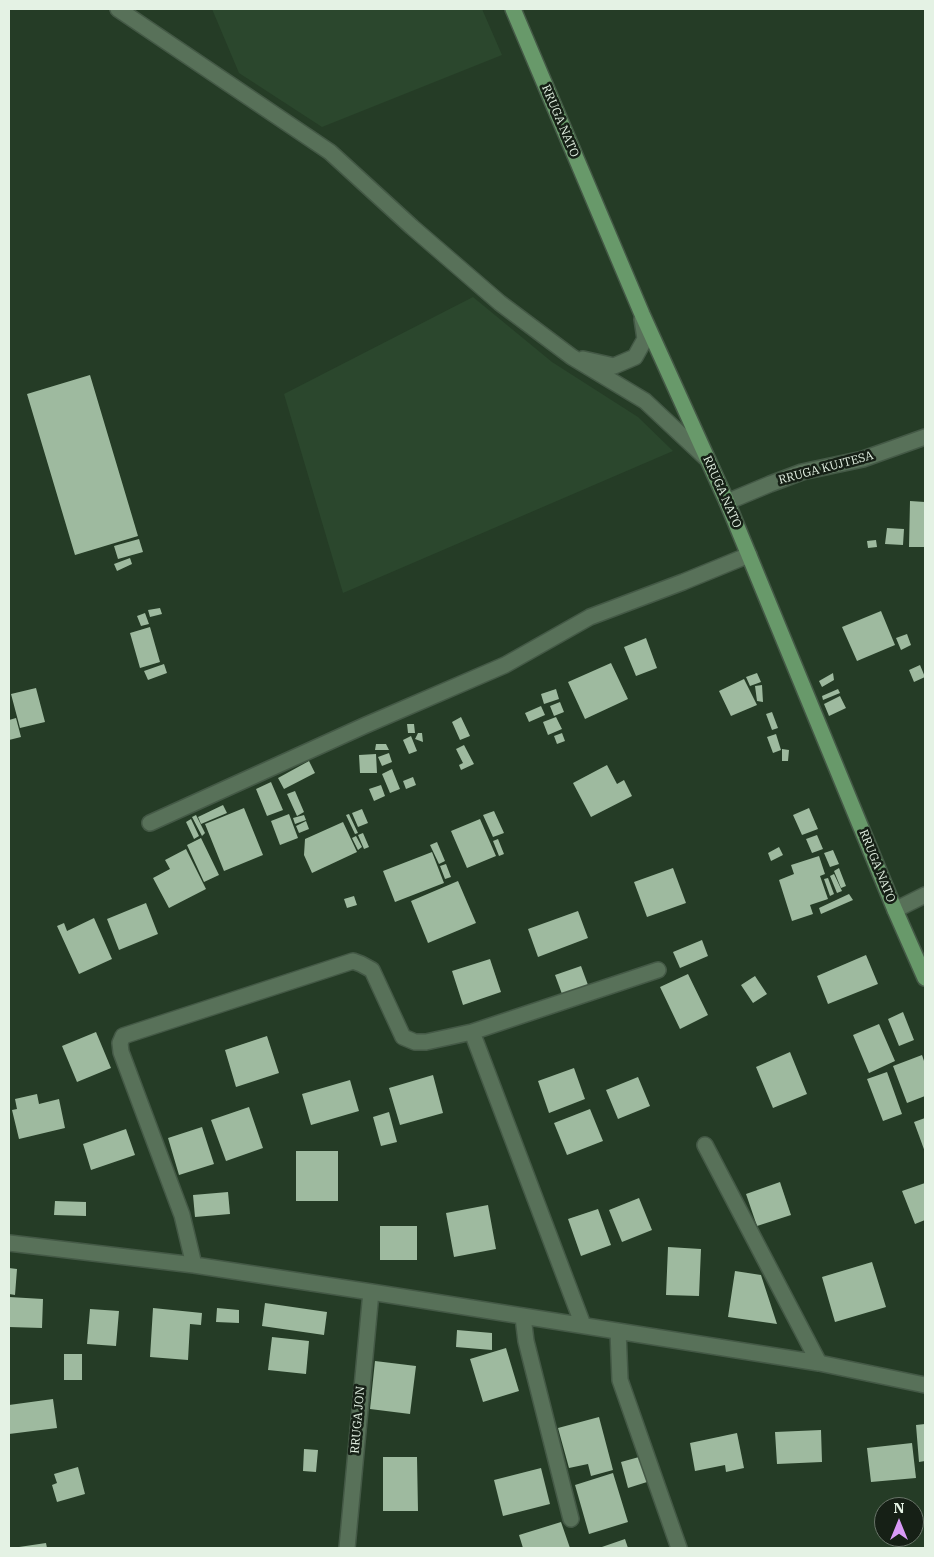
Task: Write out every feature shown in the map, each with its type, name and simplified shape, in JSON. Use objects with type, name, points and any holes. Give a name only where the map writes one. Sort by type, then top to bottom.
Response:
[{"type":"main road","name":"RRUGA NATO","points":[[513,9],[642,314],[727,502],[895,910],[925,978]]},
{"type":"street","points":[[118,9],[330,152],[412,227],[500,303],[572,356],[645,400],[708,460]]},
{"type":"street","points":[[572,356],[614,366],[635,357],[645,339],[642,314]]},
{"type":"street","name":"RRUGA KUJTESA","points":[[727,502],[802,472],[864,459],[925,438]]},
{"type":"street","points":[[150,823],[504,665],[590,617],[749,555]]},
{"type":"street","points":[[895,910],[925,895]]},
{"type":"street","points":[[194,1265],[182,1215],[121,1052],[120,1043],[123,1036],[353,961],[372,970],[403,1037],[415,1042],[426,1042],[472,1032],[658,970]]},
{"type":"street","points":[[472,1032],[583,1325]]},
{"type":"street","points":[[705,1145],[819,1363]]},
{"type":"street","points":[[9,1243],[194,1265],[371,1292],[819,1363],[925,1385]]},
{"type":"street","name":"RRUGA JON","points":[[347,1548],[371,1292]]},
{"type":"street","points":[[523,1317],[526,1341],[571,1519]]},
{"type":"street","points":[[618,1331],[620,1380],[678,1548]]},
{"type":"shaded area","points":[[212,9],[482,9],[502,55],[322,127],[239,73]]},
{"type":"shaded area","points":[[473,297],[552,362],[638,417],[673,451],[343,593],[284,394]]},
{"type":"building","points":[[90,375],[138,536],[75,555],[27,394]]},
{"type":"building","points":[[910,501],[925,502],[925,547],[909,547]]},
{"type":"building","points":[[887,528],[904,529],[903,545],[885,544]]},
{"type":"building","points":[[139,539],[143,552],[118,559],[114,546]]},
{"type":"building","points":[[876,540],[877,547],[868,548],[867,541]]},
{"type":"building","points":[[130,558],[132,564],[117,571],[114,564]]},
{"type":"building","points":[[160,608],[162,614],[150,617],[148,610]]},
{"type":"building","points":[[881,611],[895,645],[857,661],[842,627]]},
{"type":"building","points":[[145,613],[149,624],[141,626],[137,616]]},
{"type":"building","points":[[150,627],[160,662],[140,668],[130,633]]},
{"type":"building","points":[[907,634],[911,645],[901,650],[896,638]]},
{"type":"building","points":[[646,638],[657,668],[636,676],[624,647]]},
{"type":"building","points":[[611,663],[628,699],[585,719],[568,682]]},
{"type":"building","points":[[164,664],[167,673],[148,680],[144,671]]},
{"type":"building","points":[[920,665],[925,677],[914,682],[909,670]]},
{"type":"building","points":[[757,673],[761,682],[750,686],[746,677]]},
{"type":"building","points":[[833,673],[834,680],[822,687],[819,681]]},
{"type":"building","points":[[744,679],[757,705],[731,716],[719,691]]},
{"type":"building","points":[[762,685],[763,702],[757,701],[755,686]]},
{"type":"building","points":[[36,688],[45,722],[20,728],[11,694]]},
{"type":"building","points":[[556,689],[559,699],[544,704],[541,694]]},
{"type":"building","points":[[838,689],[840,693],[823,700],[822,696]]},
{"type":"building","points":[[840,696],[846,708],[829,716],[824,704]]},
{"type":"building","points":[[560,702],[564,712],[554,716],[550,706]]},
{"type":"building","points":[[541,706],[545,715],[529,722],[525,713]]},
{"type":"building","points":[[772,712],[778,728],[772,730],[766,714]]},
{"type":"building","points":[[461,717],[470,736],[460,740],[452,722]]},
{"type":"building","points":[[556,717],[562,729],[548,735],[543,722]]},
{"type":"building","points":[[16,718],[21,737],[9,740],[9,720]]},
{"type":"building","points":[[407,724],[414,724],[415,733],[408,733]]},
{"type":"building","points":[[418,733],[422,733],[423,742],[415,739]]},
{"type":"building","points":[[562,733],[565,741],[557,744],[554,736]]},
{"type":"building","points":[[776,734],[781,750],[773,753],[767,737]]},
{"type":"building","points":[[411,736],[417,751],[409,754],[403,740]]},
{"type":"building","points":[[376,744],[386,744],[389,750],[375,750]]},
{"type":"building","points":[[464,745],[474,764],[461,770],[459,765],[463,763],[456,749]]},
{"type":"building","points":[[782,749],[789,750],[788,761],[782,761]]},
{"type":"building","points":[[389,753],[392,762],[382,766],[378,757]]},
{"type":"building","points":[[376,754],[377,773],[360,773],[359,755]]},
{"type":"building","points":[[309,761],[315,773],[284,789],[278,778]]},
{"type":"building","points":[[607,765],[617,784],[624,780],[632,796],[591,817],[573,783]]},
{"type":"building","points":[[392,769],[400,789],[390,793],[382,774]]},
{"type":"building","points":[[413,777],[416,785],[406,789],[403,781]]},
{"type":"building","points":[[271,782],[283,810],[267,816],[256,789]]},
{"type":"building","points":[[381,785],[385,796],[374,801],[369,789]]},
{"type":"building","points":[[295,791],[304,812],[297,816],[287,794]]},
{"type":"building","points":[[223,805],[227,813],[201,824],[198,817]]},
{"type":"building","points":[[244,808],[263,855],[224,871],[205,824]]},
{"type":"building","points":[[809,808],[818,829],[802,835],[793,815]]},
{"type":"building","points":[[362,809],[368,823],[358,827],[352,813]]},
{"type":"building","points":[[494,811],[504,833],[493,837],[483,815]]},
{"type":"building","points":[[289,814],[298,838],[280,845],[271,821]]},
{"type":"building","points":[[349,814],[358,833],[355,834],[346,815]]},
{"type":"building","points":[[196,815],[205,833],[202,836],[192,817]]},
{"type":"building","points":[[304,815],[306,820],[295,824],[293,818]]},
{"type":"building","points":[[191,819],[199,836],[194,839],[186,822]]},
{"type":"building","points":[[480,819],[496,856],[467,868],[451,831]]},
{"type":"building","points":[[306,821],[309,829],[299,833],[296,826]]},
{"type":"building","points":[[343,822],[357,852],[312,873],[304,855],[305,839]]},
{"type":"building","points":[[363,833],[369,847],[364,849],[358,835]]},
{"type":"building","points":[[817,835],[823,849],[812,853],[806,839]]},
{"type":"building","points":[[356,836],[362,847],[358,850],[352,838]]},
{"type":"building","points":[[201,838],[219,875],[204,882],[187,845]]},
{"type":"building","points":[[498,839],[504,854],[499,856],[493,841]]},
{"type":"building","points":[[437,842],[445,861],[439,864],[430,845]]},
{"type":"building","points":[[779,847],[783,855],[771,861],[768,853]]},
{"type":"building","points":[[186,849],[206,889],[169,908],[153,878],[170,869],[165,860]]},
{"type":"building","points":[[833,850],[839,864],[830,867],[824,853]]},
{"type":"building","points":[[432,852],[444,883],[395,902],[383,871]]},
{"type":"building","points":[[819,856],[825,874],[820,876],[828,899],[810,905],[813,914],[792,921],[779,880],[794,874],[791,865]]},
{"type":"building","points":[[446,864],[451,877],[445,879],[440,866]]},
{"type":"building","points":[[673,868],[686,903],[647,917],[634,882]]},
{"type":"building","points":[[839,868],[846,886],[841,888],[834,871]]},
{"type":"building","points":[[834,874],[842,891],[837,893],[830,876]]},
{"type":"building","points":[[828,878],[834,894],[830,896],[824,879]]},
{"type":"building","points":[[458,881],[476,923],[428,943],[411,901]]},
{"type":"building","points":[[849,894],[853,900],[821,914],[819,908]]},
{"type":"building","points":[[354,896],[357,905],[347,908],[344,899]]},
{"type":"building","points":[[146,903],[158,934],[119,950],[107,919]]},
{"type":"building","points":[[578,911],[588,938],[538,957],[528,929]]},
{"type":"building","points":[[94,918],[112,959],[79,974],[57,926],[64,923],[67,931]]},
{"type":"building","points":[[702,940],[708,956],[680,968],[673,952]]},
{"type":"building","points":[[866,955],[878,984],[828,1004],[817,976]]},
{"type":"building","points":[[490,959],[501,992],[463,1005],[452,971]]},
{"type":"building","points":[[581,966],[588,985],[562,994],[555,975]]},
{"type":"building","points":[[688,974],[708,1015],[680,1029],[660,987]]},
{"type":"building","points":[[755,976],[767,994],[753,1003],[741,985]]},
{"type":"building","points":[[903,1012],[914,1040],[899,1046],[888,1019]]},
{"type":"building","points":[[879,1024],[895,1061],[869,1073],[853,1035]]},
{"type":"building","points":[[96,1032],[111,1068],[77,1082],[62,1046]]},
{"type":"building","points":[[267,1036],[279,1073],[236,1087],[225,1050]]},
{"type":"building","points":[[790,1052],[807,1094],[773,1108],[756,1067]]},
{"type":"building","points":[[922,1055],[925,1064],[925,1096],[907,1103],[893,1066]]},
{"type":"building","points":[[574,1068],[585,1099],[549,1113],[538,1081]]},
{"type":"building","points":[[887,1072],[902,1114],[883,1121],[867,1079]]},
{"type":"building","points":[[433,1075],[443,1113],[400,1125],[389,1088]]},
{"type":"building","points":[[638,1077],[650,1106],[618,1119],[606,1090]]},
{"type":"building","points":[[350,1080],[359,1111],[311,1125],[302,1094]]},
{"type":"building","points":[[37,1094],[39,1104],[59,1099],[65,1128],[19,1139],[12,1110],[17,1109],[15,1099]]},
{"type":"building","points":[[249,1107],[263,1148],[226,1161],[211,1120]]},
{"type":"building","points":[[590,1109],[603,1141],[567,1155],[554,1123]]},
{"type":"building","points":[[389,1112],[397,1142],[381,1146],[373,1117]]},
{"type":"building","points":[[925,1118],[925,1152],[914,1122]]},
{"type":"building","points":[[202,1127],[214,1164],[179,1175],[168,1138]]},
{"type":"building","points":[[126,1129],[135,1155],[91,1170],[83,1144]]},
{"type":"building","points":[[296,1151],[338,1151],[338,1201],[296,1201]]},
{"type":"building","points":[[780,1182],[791,1215],[757,1226],[746,1194]]},
{"type":"building","points":[[925,1183],[925,1220],[915,1224],[902,1191]]},
{"type":"building","points":[[228,1192],[230,1214],[195,1217],[193,1195]]},
{"type":"building","points":[[639,1198],[652,1230],[622,1242],[609,1210]]},
{"type":"building","points":[[55,1201],[86,1202],[86,1216],[54,1215]]},
{"type":"building","points":[[488,1205],[496,1249],[454,1257],[446,1213]]},
{"type":"building","points":[[598,1209],[611,1245],[581,1256],[568,1219]]},
{"type":"building","points":[[380,1226],[417,1226],[417,1260],[380,1260]]},
{"type":"building","points":[[668,1247],[701,1249],[699,1296],[666,1295]]},
{"type":"building","points":[[872,1262],[886,1307],[835,1322],[822,1277]]},
{"type":"building","points":[[9,1268],[17,1269],[15,1295],[9,1294]]},
{"type":"building","points":[[735,1271],[761,1275],[777,1324],[728,1317]]},
{"type":"building","points":[[9,1297],[43,1299],[42,1328],[9,1327]]},
{"type":"building","points":[[265,1303],[327,1312],[324,1335],[262,1326]]},
{"type":"building","points":[[153,1308],[202,1313],[201,1325],[190,1324],[188,1360],[150,1357]]},
{"type":"building","points":[[217,1308],[239,1310],[239,1323],[216,1322]]},
{"type":"building","points":[[90,1309],[119,1311],[116,1346],[87,1344]]},
{"type":"building","points":[[457,1330],[492,1333],[492,1350],[456,1347]]},
{"type":"building","points":[[272,1337],[309,1341],[306,1374],[268,1370]]},
{"type":"building","points":[[506,1348],[519,1391],[483,1402],[470,1359]]},
{"type":"building","points":[[64,1354],[82,1354],[82,1380],[64,1380]]},
{"type":"building","points":[[375,1361],[416,1366],[410,1414],[370,1409]]},
{"type":"building","points":[[53,1399],[57,1428],[9,1434],[9,1405]]},
{"type":"building","points":[[599,1417],[613,1470],[591,1476],[588,1464],[569,1468],[558,1428]]},
{"type":"building","points":[[925,1424],[925,1461],[919,1462],[916,1425]]},
{"type":"building","points":[[821,1430],[822,1462],[777,1464],[775,1432]]},
{"type":"building","points":[[737,1433],[744,1468],[726,1472],[725,1465],[695,1471],[690,1443]]},
{"type":"building","points":[[912,1443],[916,1478],[871,1482],[867,1448]]},
{"type":"building","points":[[304,1449],[318,1450],[316,1472],[303,1471]]},
{"type":"building","points":[[383,1457],[417,1457],[418,1511],[383,1511]]},
{"type":"building","points":[[639,1457],[647,1482],[628,1488],[621,1462]]},
{"type":"building","points":[[78,1467],[85,1494],[57,1502],[52,1485],[57,1483],[54,1474]]},
{"type":"building","points":[[541,1468],[550,1504],[503,1516],[494,1480]]},
{"type":"building","points":[[613,1473],[628,1522],[589,1534],[575,1485]]},
{"type":"building","points":[[561,1522],[570,1548],[523,1548],[519,1535]]},
{"type":"building","points":[[625,1539],[628,1548],[599,1548]]},
{"type":"building","points":[[46,1543],[47,1548],[19,1548],[19,1547]]}]
